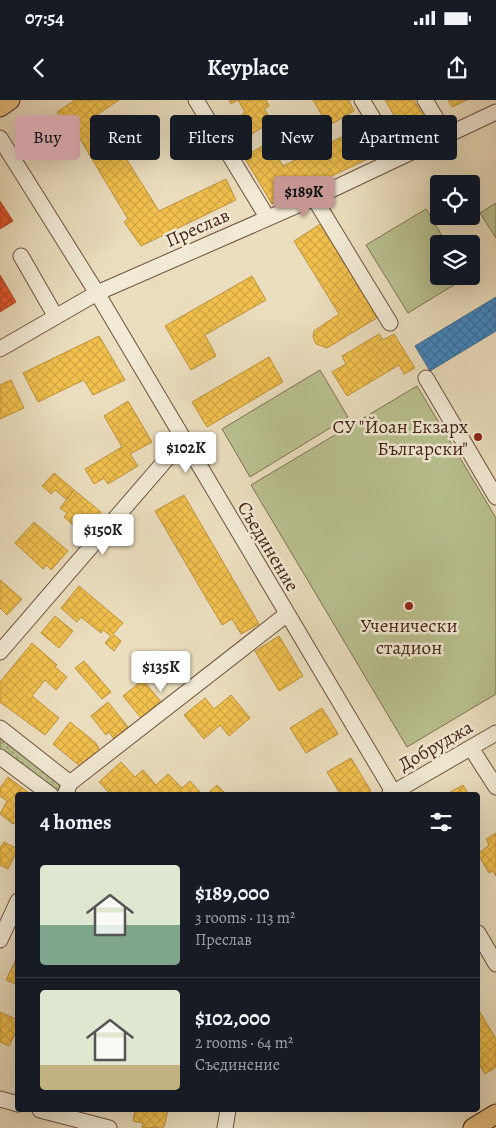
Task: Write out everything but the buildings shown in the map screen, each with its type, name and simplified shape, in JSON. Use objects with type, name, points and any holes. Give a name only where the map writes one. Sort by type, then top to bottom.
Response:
[{"type":"main road","points":[[0,107],[10,100]]},
{"type":"main road","points":[[472,1128],[496,1114]]},
{"type":"street","points":[[196,100],[267,217]]},
{"type":"street","points":[[362,100],[371,115]]},
{"type":"street","points":[[424,100],[433,115]]},
{"type":"street","name":"Преслав","points":[[457,130],[496,112]]},
{"type":"street","name":"Съединение","points":[[0,138],[97,294],[391,792]]},
{"type":"street","name":"Преслав","points":[[0,349],[97,294],[267,217],[314,198],[393,160]]},
{"type":"street","points":[[314,198],[390,323]]},
{"type":"street","points":[[21,256],[56,317]]},
{"type":"street","points":[[426,378],[496,497]]},
{"type":"street","points":[[0,652],[183,440]]},
{"type":"street","points":[[0,728],[67,789],[287,614]]},
{"type":"street","name":"Добруджа","points":[[395,792],[496,733]]},
{"type":"street","points":[[471,748],[496,787]]},
{"type":"street","points":[[0,757],[47,792]]},
{"type":"street","points":[[0,940],[15,908]]},
{"type":"street","points":[[480,936],[496,964]]},
{"type":"street","points":[[0,1100],[15,1103]]},
{"type":"street","points":[[48,1112],[109,1128]]},
{"type":"street","points":[[225,1128],[228,1112]]},
{"type":"green space","points":[[496,203],[496,238],[480,213]]},
{"type":"green space","points":[[426,209],[430,216],[430,225],[436,225],[442,235],[430,235],[430,285],[454,285],[408,313],[366,245]]},
{"type":"green space","points":[[320,370],[348,417],[250,477],[222,429]]},
{"type":"green space","name":"Ученически стадион","points":[[417,386],[496,518],[496,694],[407,747],[251,485]]},
{"type":"green space","points":[[0,728],[70,783],[66,792],[47,792],[0,757]]},
{"type":"place","name":"СУ \"Йоан Екзарх Български\"","points":[[478,437]]},
{"type":"place","name":"Ученически стадион","points":[[409,606]]}]
